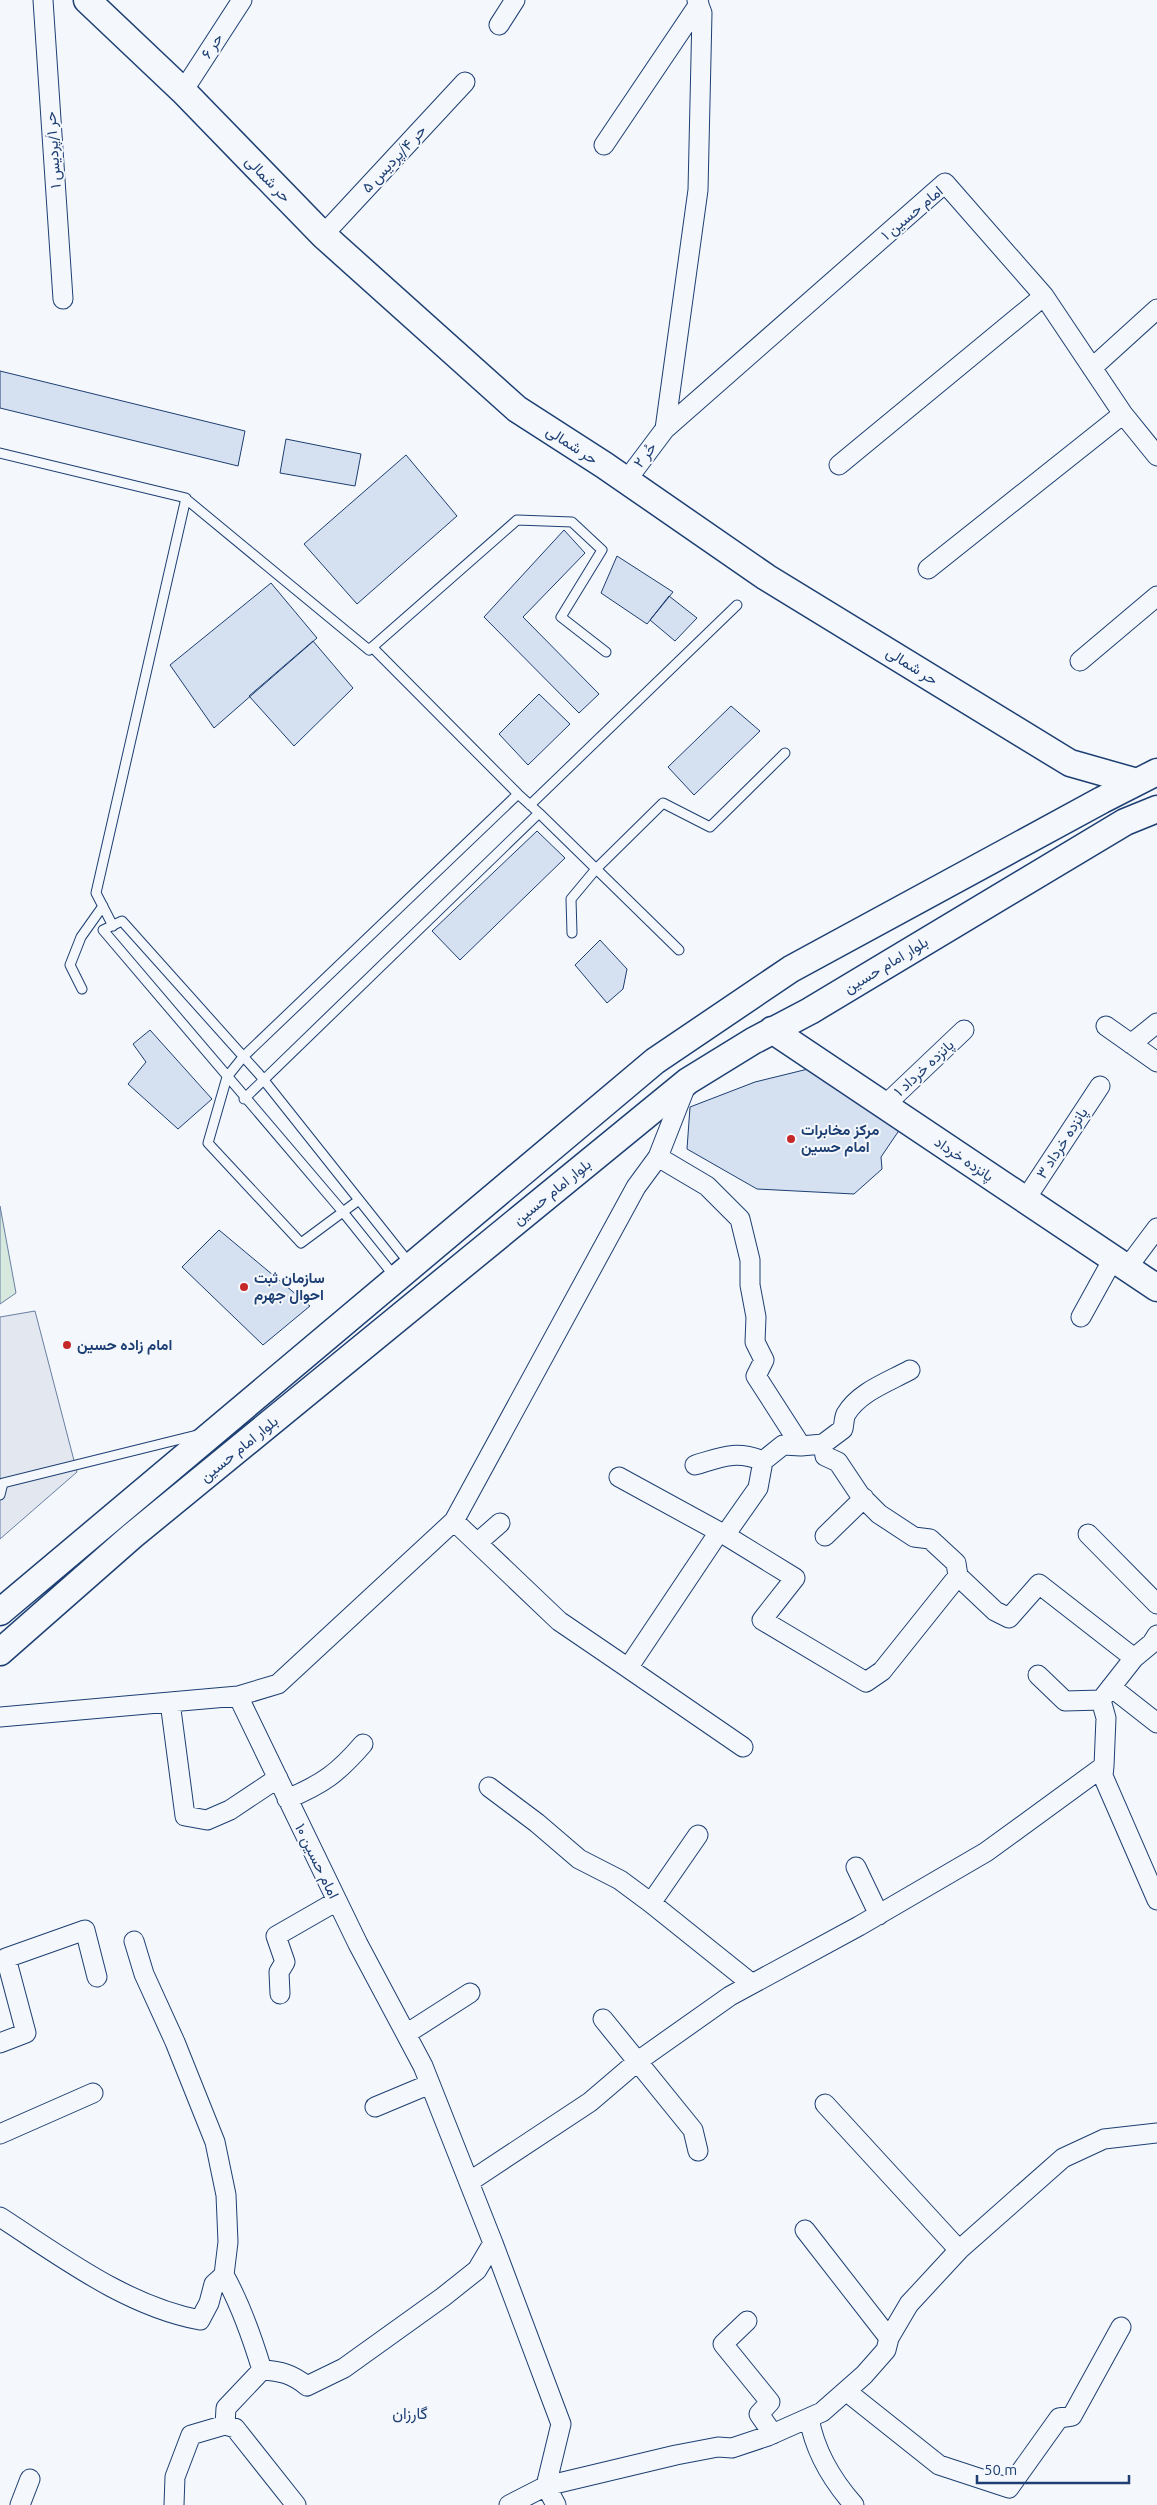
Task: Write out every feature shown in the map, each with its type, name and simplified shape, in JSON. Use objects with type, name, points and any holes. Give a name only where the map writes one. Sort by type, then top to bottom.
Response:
[{"type":"main road","name":"حر شمالی","points":[[87,0],[183,91],[323,235],[517,409],[626,480],[766,577],[1070,763],[1147,777]]},
{"type":"main road","name":"بلوار امام حسین","points":[[0,1612],[655,1061],[800,964],[1147,777]]},
{"type":"main road","name":"بلوار امام حسین","points":[[0,1652],[168,1507],[688,1081],[772,1030],[810,1011],[1125,822],[1157,809]]},
{"type":"main road","name":"پانزده خرداد","points":[[772,1030],[1157,1288]]},
{"type":"main road","points":[[149,1488],[168,1507]]},
{"type":"street","name":"حر ۱/پردیس ۱","points":[[43,0],[63,299]]},
{"type":"street","name":"حر ۶","points":[[183,91],[242,0]]},
{"type":"street","points":[[499,25],[515,0]]},
{"type":"street","points":[[604,146],[698,2]]},
{"type":"street","points":[[665,429],[698,190],[702,12],[698,2]]},
{"type":"street","name":"حر ۴/پردیس ۵","points":[[323,235],[464,82]]},
{"type":"street","name":"امام حسین ۱","points":[[665,429],[945,183],[1044,296],[1123,414],[1157,456]]},
{"type":"street","points":[[839,465],[1044,296]]},
{"type":"street","points":[[1092,368],[1157,308]]},
{"type":"street","points":[[928,569],[1123,414]]},
{"type":"street","name":"حُر ۲","points":[[626,480],[665,429]]},
{"type":"street","points":[[1080,661],[1157,596]]},
{"type":"street","points":[[1131,1044],[1157,1023]]},
{"type":"street","points":[[1106,1026],[1157,1062]]},
{"type":"street","name":"پانزده خرداد ۱","points":[[884,1106],[964,1030]]},
{"type":"street","points":[[0,1717],[238,1696],[278,1684],[454,1521],[636,1187],[658,1157],[688,1081]]},
{"type":"street","name":"پانزده خرداد ۳","points":[[1025,1200],[1100,1086]]},
{"type":"street","points":[[658,1157],[707,1186],[740,1219],[750,1260],[750,1284],[756,1317],[755,1342],[764,1360],[756,1376],[801,1446]]},
{"type":"street","points":[[1081,1317],[1120,1264],[1157,1228]]},
{"type":"street","points":[[628,1668],[722,1534],[758,1488],[763,1461],[783,1445],[824,1444],[843,1429],[845,1416],[855,1402],[910,1370]]},
{"type":"street","points":[[824,1444],[825,1456],[838,1462],[864,1498],[879,1514],[914,1537],[930,1539],[956,1563],[958,1576],[994,1611],[1009,1618],[1039,1584],[1134,1658]]},
{"type":"street","points":[[695,1465],[731,1454],[746,1454],[763,1461]]},
{"type":"street","points":[[619,1477],[722,1534],[795,1578],[762,1620],[866,1682],[882,1671],[958,1576]]},
{"type":"street","points":[[824,1536],[864,1498]]},
{"type":"street","points":[[454,1521],[558,1622],[743,1747]]},
{"type":"street","points":[[477,1543],[500,1523]]},
{"type":"street","points":[[1088,1534],[1157,1604]]},
{"type":"street","points":[[1157,1635],[1134,1658],[1106,1694],[1107,1738],[1103,1776],[1157,1900]]},
{"type":"street","points":[[1038,1675],[1065,1701],[1106,1694],[1157,1723]]},
{"type":"street","name":"امام حسین ۱۰","points":[[238,1696],[337,1901],[430,2084],[493,2243],[562,2424],[546,2486]]},
{"type":"street","points":[[170,1702],[185,1816],[207,1820],[230,1810],[278,1778]]},
{"type":"street","points":[[287,1798],[315,1788],[343,1768],[363,1744]]},
{"type":"street","points":[[469,2182],[590,2102],[638,2062],[730,1996],[879,1915],[986,1852],[1104,1766]]},
{"type":"street","points":[[489,1787],[537,1823],[579,1859],[620,1880],[651,1903],[752,1984]]},
{"type":"street","points":[[651,1903],[698,1835]]},
{"type":"street","points":[[856,1867],[879,1915]]},
{"type":"street","points":[[280,1994],[279,1972],[285,1962],[276,1936],[337,1901]]},
{"type":"street","points":[[0,2043],[26,2033],[3,1960],[85,1930],[97,1977]]},
{"type":"street","points":[[134,1941],[144,1974],[175,2042],[215,2142],[226,2195],[228,2242],[224,2276],[249,2328],[262,2370]]},
{"type":"street","points":[[406,2034],[470,1993]]},
{"type":"street","points":[[602,2019],[692,2130],[698,2151]]},
{"type":"street","points":[[375,2107],[430,2084]]},
{"type":"street","points":[[0,2134],[93,2093]]},
{"type":"street","points":[[825,2104],[959,2250]]},
{"type":"street","points":[[509,2505],[546,2486],[718,2446],[732,2448],[773,2434],[822,2412],[846,2391],[886,2350],[890,2338],[909,2304],[959,2250],[1063,2158],[1104,2139],[1157,2133]]},
{"type":"street","points":[[0,2218],[76,2266],[123,2292],[176,2315],[200,2320],[209,2303],[214,2284],[224,2276]]},
{"type":"street","points":[[805,2230],[890,2338]]},
{"type":"street","points":[[225,2425],[226,2408],[262,2370],[281,2371],[296,2378],[306,2386],[344,2368],[444,2297],[477,2270],[493,2243]]},
{"type":"street","points":[[747,2321],[723,2344],[770,2402],[759,2414],[773,2434]]},
{"type":"street","points":[[846,2391],[939,2465],[1009,2488],[1059,2418],[1072,2416],[1121,2327]]},
{"type":"street","points":[[809,2418],[813,2439],[834,2483],[854,2505]]},
{"type":"street","points":[[174,2505],[175,2477],[191,2435],[225,2425],[235,2428],[296,2505]]},
{"type":"street","points":[[20,2505],[30,2479]]},
{"type":"street","points":[[546,2486],[556,2505]]},
{"type":"lane","points":[[0,453],[186,499],[369,650],[517,520],[572,522],[602,550],[561,617],[606,652]]},
{"type":"lane","points":[[113,926],[96,893],[186,499]]},
{"type":"lane","points":[[530,805],[737,605]]},
{"type":"lane","points":[[372,647],[518,794],[540,813],[679,950]]},
{"type":"lane","points":[[572,933],[572,899],[596,869],[663,803],[710,827],[785,753]]},
{"type":"lane","points":[[359,1200],[300,1243],[208,1143],[227,1077],[243,1057],[518,794]]},
{"type":"lane","points":[[244,1099],[540,813]]},
{"type":"lane","points":[[82,989],[70,965],[82,937],[103,906]]},
{"type":"lane","points":[[122,921],[264,1080],[359,1200],[404,1273],[343,1212],[244,1099],[103,930],[122,921]]},
{"type":"lane","points":[[0,1495],[3,1483],[217,1430]]},
{"type":"shaded area","points":[[0,1206],[16,1293],[0,1304]]},
{"type":"shaded area","points":[[35,1311],[77,1472],[0,1539],[0,1317]]},
{"type":"building","points":[[0,371],[245,431],[238,466],[0,408]]},
{"type":"building","points":[[286,439],[361,454],[355,486],[280,473]]},
{"type":"building","points":[[406,455],[457,516],[357,604],[304,544]]},
{"type":"building","points":[[564,530],[585,553],[523,617],[599,694],[579,713],[484,617]]},
{"type":"building","points":[[617,556],[673,592],[647,624],[601,593]]},
{"type":"building","points":[[271,583],[317,638],[214,728],[170,665]]},
{"type":"building","points":[[669,596],[697,618],[675,641],[650,620]]},
{"type":"building","points":[[313,641],[353,688],[294,746],[249,696]]},
{"type":"building","points":[[539,694],[570,724],[528,765],[499,734]]},
{"type":"building","points":[[731,706],[760,731],[694,795],[668,767]]},
{"type":"building","points":[[537,831],[565,858],[460,960],[432,931]]},
{"type":"building","points":[[600,940],[627,969],[623,989],[607,1003],[575,965]]},
{"type":"building","points":[[150,1030],[212,1099],[178,1129],[128,1084],[146,1062],[133,1044]]},
{"type":"building","name":"مرکز مخابرات امام حسین","points":[[808,1069],[900,1129],[881,1157],[882,1169],[854,1194],[757,1189],[687,1149],[690,1107],[755,1082]]},
{"type":"building","name":"سازمان ثبت احوال جهرم","points":[[219,1230],[310,1306],[263,1345],[182,1267]]},
{"type":"place","name":"مرکز مخابرات امام حسین","points":[[791,1139]]},
{"type":"place","name":"سازمان ثبت احوال جهرم","points":[[244,1287]]},
{"type":"place","name":"امام زاده حسین","points":[[67,1345]]},
{"type":"district","name":"گارزان","points":[[410,2413]]}]
